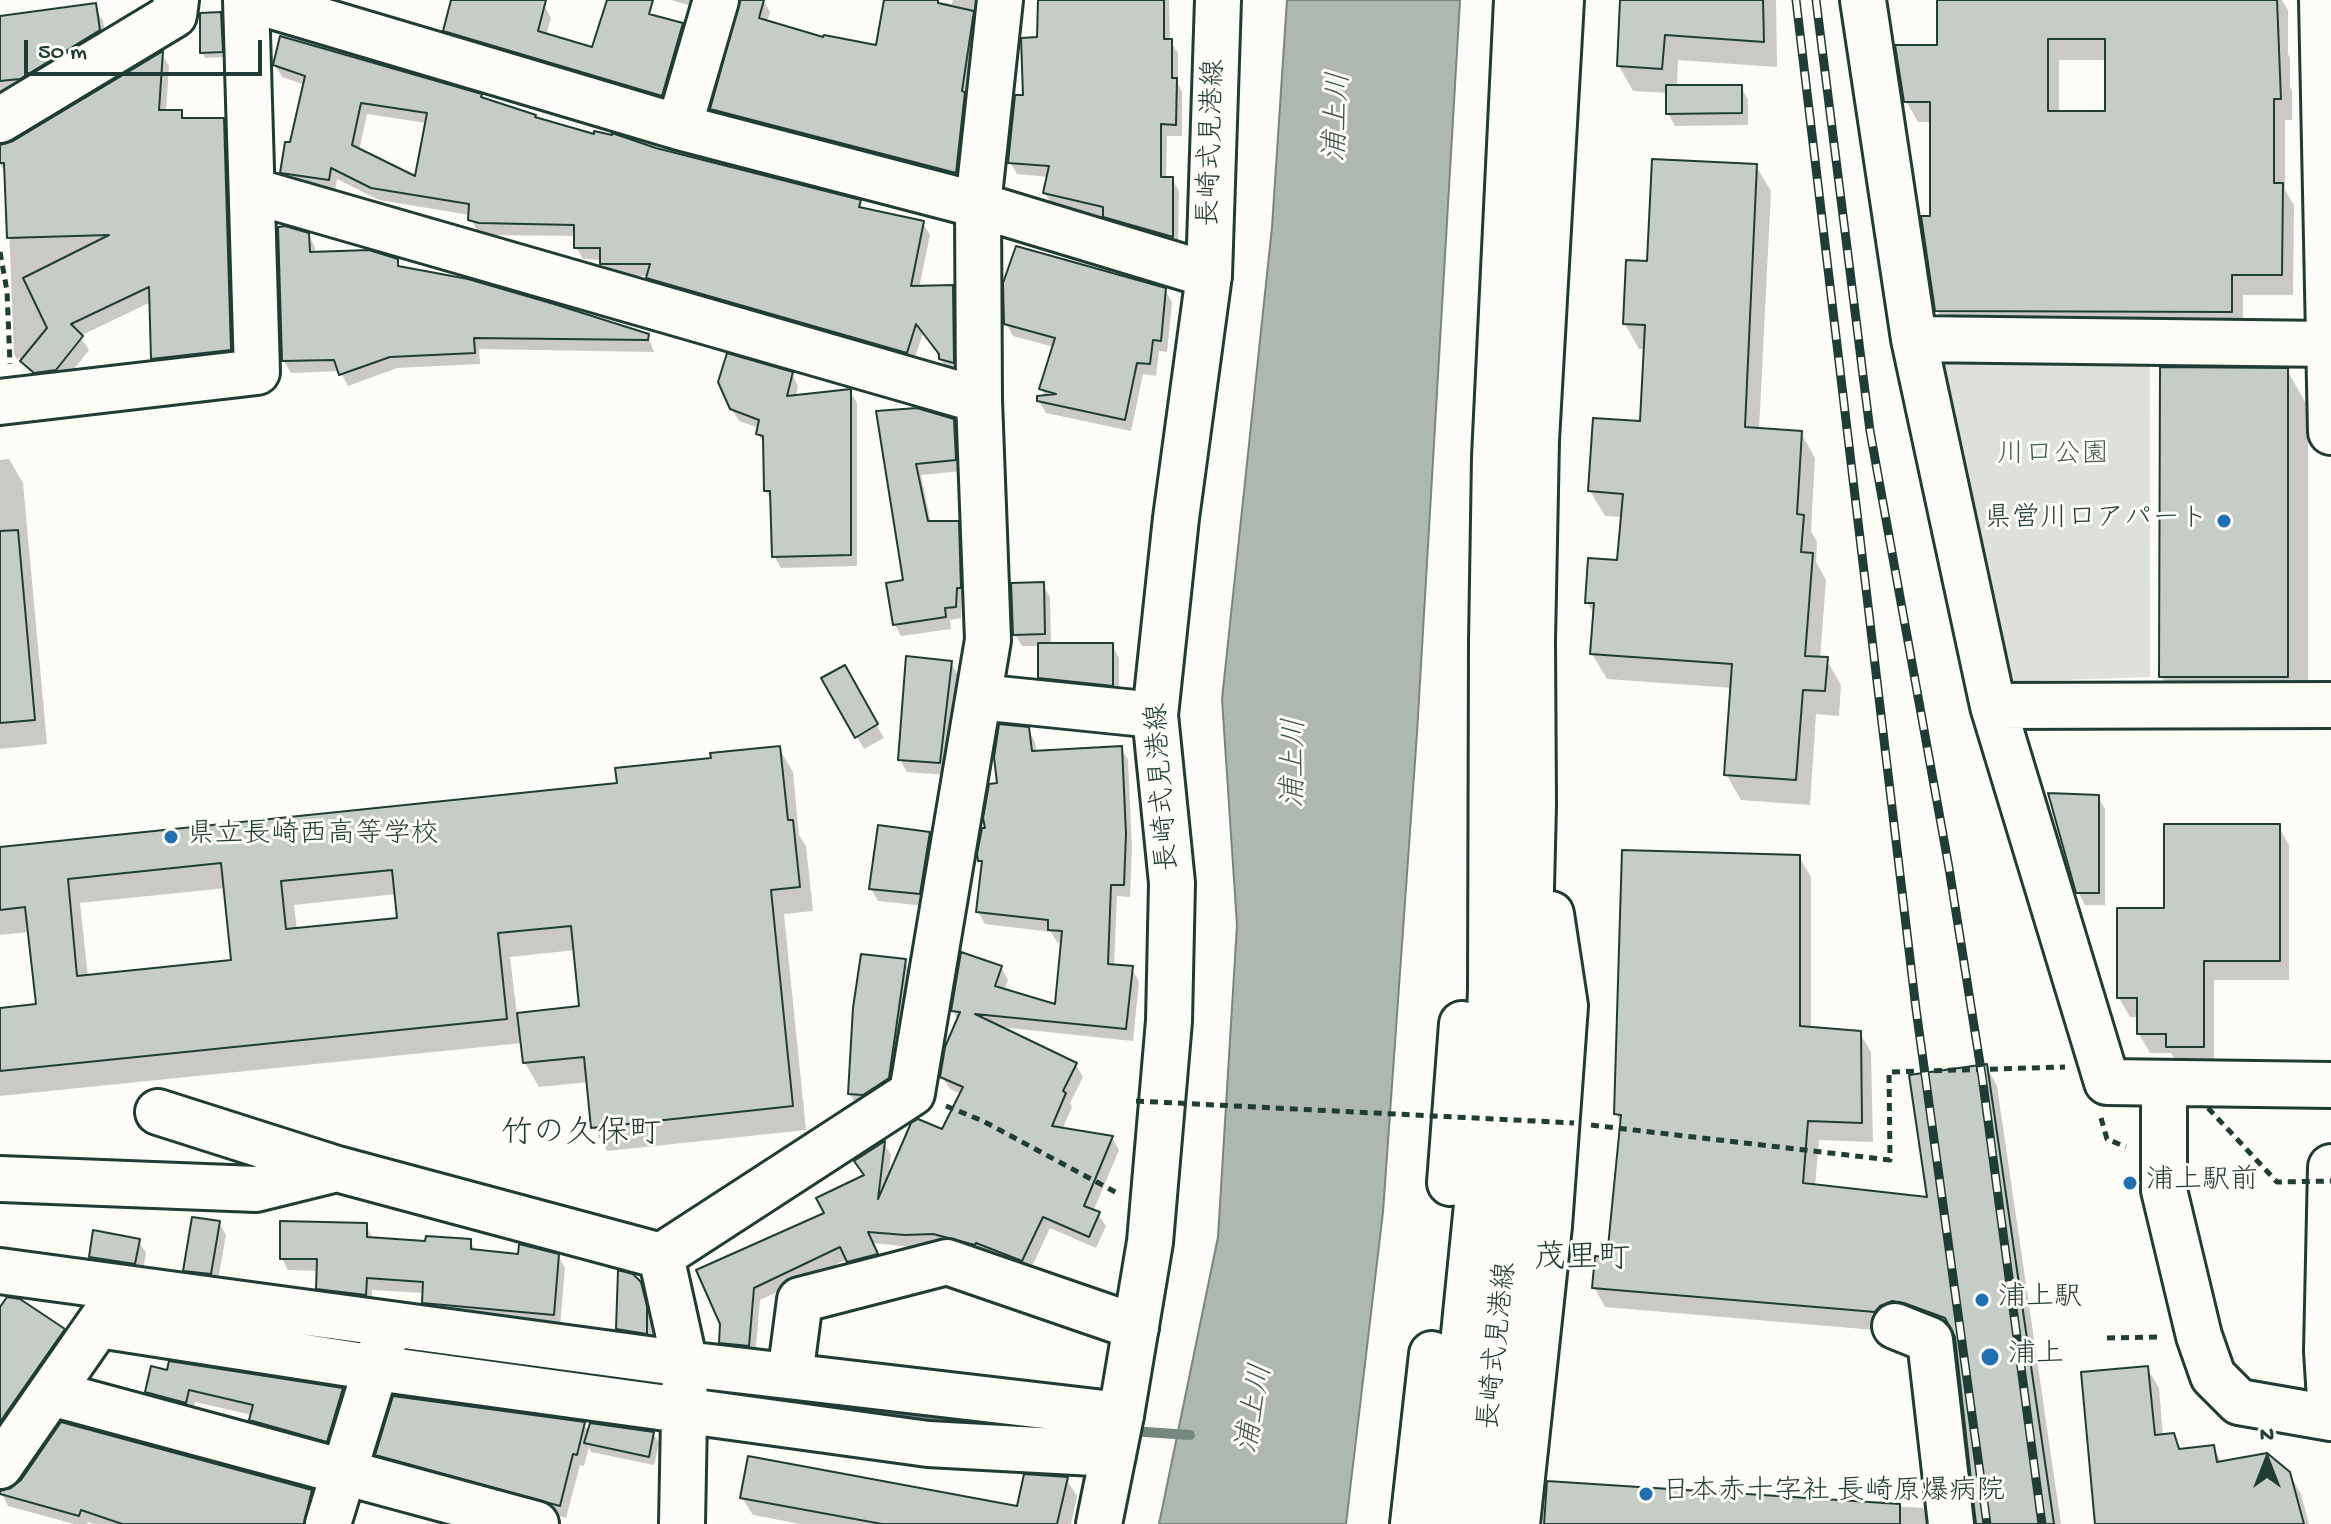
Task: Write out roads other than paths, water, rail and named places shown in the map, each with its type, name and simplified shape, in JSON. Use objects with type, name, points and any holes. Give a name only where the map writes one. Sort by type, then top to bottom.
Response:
[{"type":"main road","points":[[0,120],[174,15],[176,0]]},
{"type":"main road","points":[[6,402],[257,372],[249,0],[376,19],[679,127],[978,205],[1209,275]]},
{"type":"main road","points":[[679,127],[716,0]]},
{"type":"main road","points":[[158,1112],[337,1169],[661,1256],[912,1093],[988,640],[979,400],[978,205],[1000,0]]},
{"type":"main road","name":"長崎式見港線","points":[[1099,1524],[1150,1242],[1169,1021],[1172,883],[1155,715],[1176,518],[1209,275],[1218,0]]},
{"type":"main road","points":[[1512,641],[1495,457],[1517,0]]},
{"type":"main road","points":[[1512,641],[1536,440],[1561,0]]},
{"type":"main road","points":[[1863,0],[1914,339],[1993,706],[2107,1082],[2331,1085]]},
{"type":"main road","points":[[2322,0],[2331,432]]},
{"type":"main road","points":[[253,191],[979,400]]},
{"type":"main road","points":[[1914,339],[2330,344]]},
{"type":"main road","name":"長崎式見港線","points":[[1482,1524],[1518,1167],[1528,1013],[1533,805],[1512,641]]},
{"type":"main road","name":"長崎式見港線","points":[[1445,1524],[1487,1105],[1491,989],[1490,828],[1512,641]]},
{"type":"main road","points":[[979,697],[1155,715]]},
{"type":"main road","points":[[1993,706],[2331,705]]},
{"type":"main road","points":[[1517,1524],[1549,1226],[1565,1006],[1533,805]]},
{"type":"main road","points":[[1413,1524],[1452,1165],[1465,970],[1490,828]]},
{"type":"main road","points":[[2164,1083],[2164,1190],[2199,1336],[2213,1376],[2239,1402],[2331,1416],[2327,1351],[2331,1167]]},
{"type":"main road","points":[[0,1179],[256,1189],[337,1169]]},
{"type":"main road","points":[[661,1256],[685,1364],[682,1524]]},
{"type":"main road","points":[[790,1376],[800,1300],[947,1262],[1136,1327]]},
{"type":"main road","points":[[0,1271],[790,1376],[1117,1434]]},
{"type":"main road","points":[[0,1466],[125,1287]]},
{"type":"main road","points":[[328,1524],[389,1324]]},
{"type":"main road","points":[[99,1325],[376,1368],[928,1444],[1117,1434]]},
{"type":"main road","points":[[1895,1326],[1930,1340],[1951,1524]]},
{"type":"main road","points":[[51,1393],[536,1524]]},
{"type":"water","name":"浦上川","points":[[1287,0],[1460,0],[1417,733],[1383,1212],[1346,1524],[1159,1524],[1218,1237],[1237,925],[1222,699],[1272,227]]},
{"type":"waterway","points":[[847,1405],[921,1416],[978,1420]]},
{"type":"waterway","points":[[1130,1431],[1190,1435]]},
{"type":"railway","points":[[1796,0],[1916,1009],[1987,1524]]},
{"type":"railway","points":[[1816,0],[1870,431],[1949,868],[1982,1076],[2042,1524]]},
{"type":"place","name":"県営川口アパート","points":[[2224,521]]},
{"type":"place","name":"県立長崎西高等学校","points":[[171,837]]},
{"type":"place","name":"浦上駅前","points":[[2130,1183]]},
{"type":"place","name":"浦上駅","points":[[1982,1300]]},
{"type":"place","name":"浦上","points":[[1990,1357]]},
{"type":"place","name":"日本赤十字社 長崎原爆病院","points":[[1646,1494]]},
{"type":"district","name":"竹の久保町","points":[[581,1136]]},
{"type":"district","name":"茂里町","points":[[1582,1261]]},
{"type":"park label","name":"川口公園","points":[[2053,457]]}]
